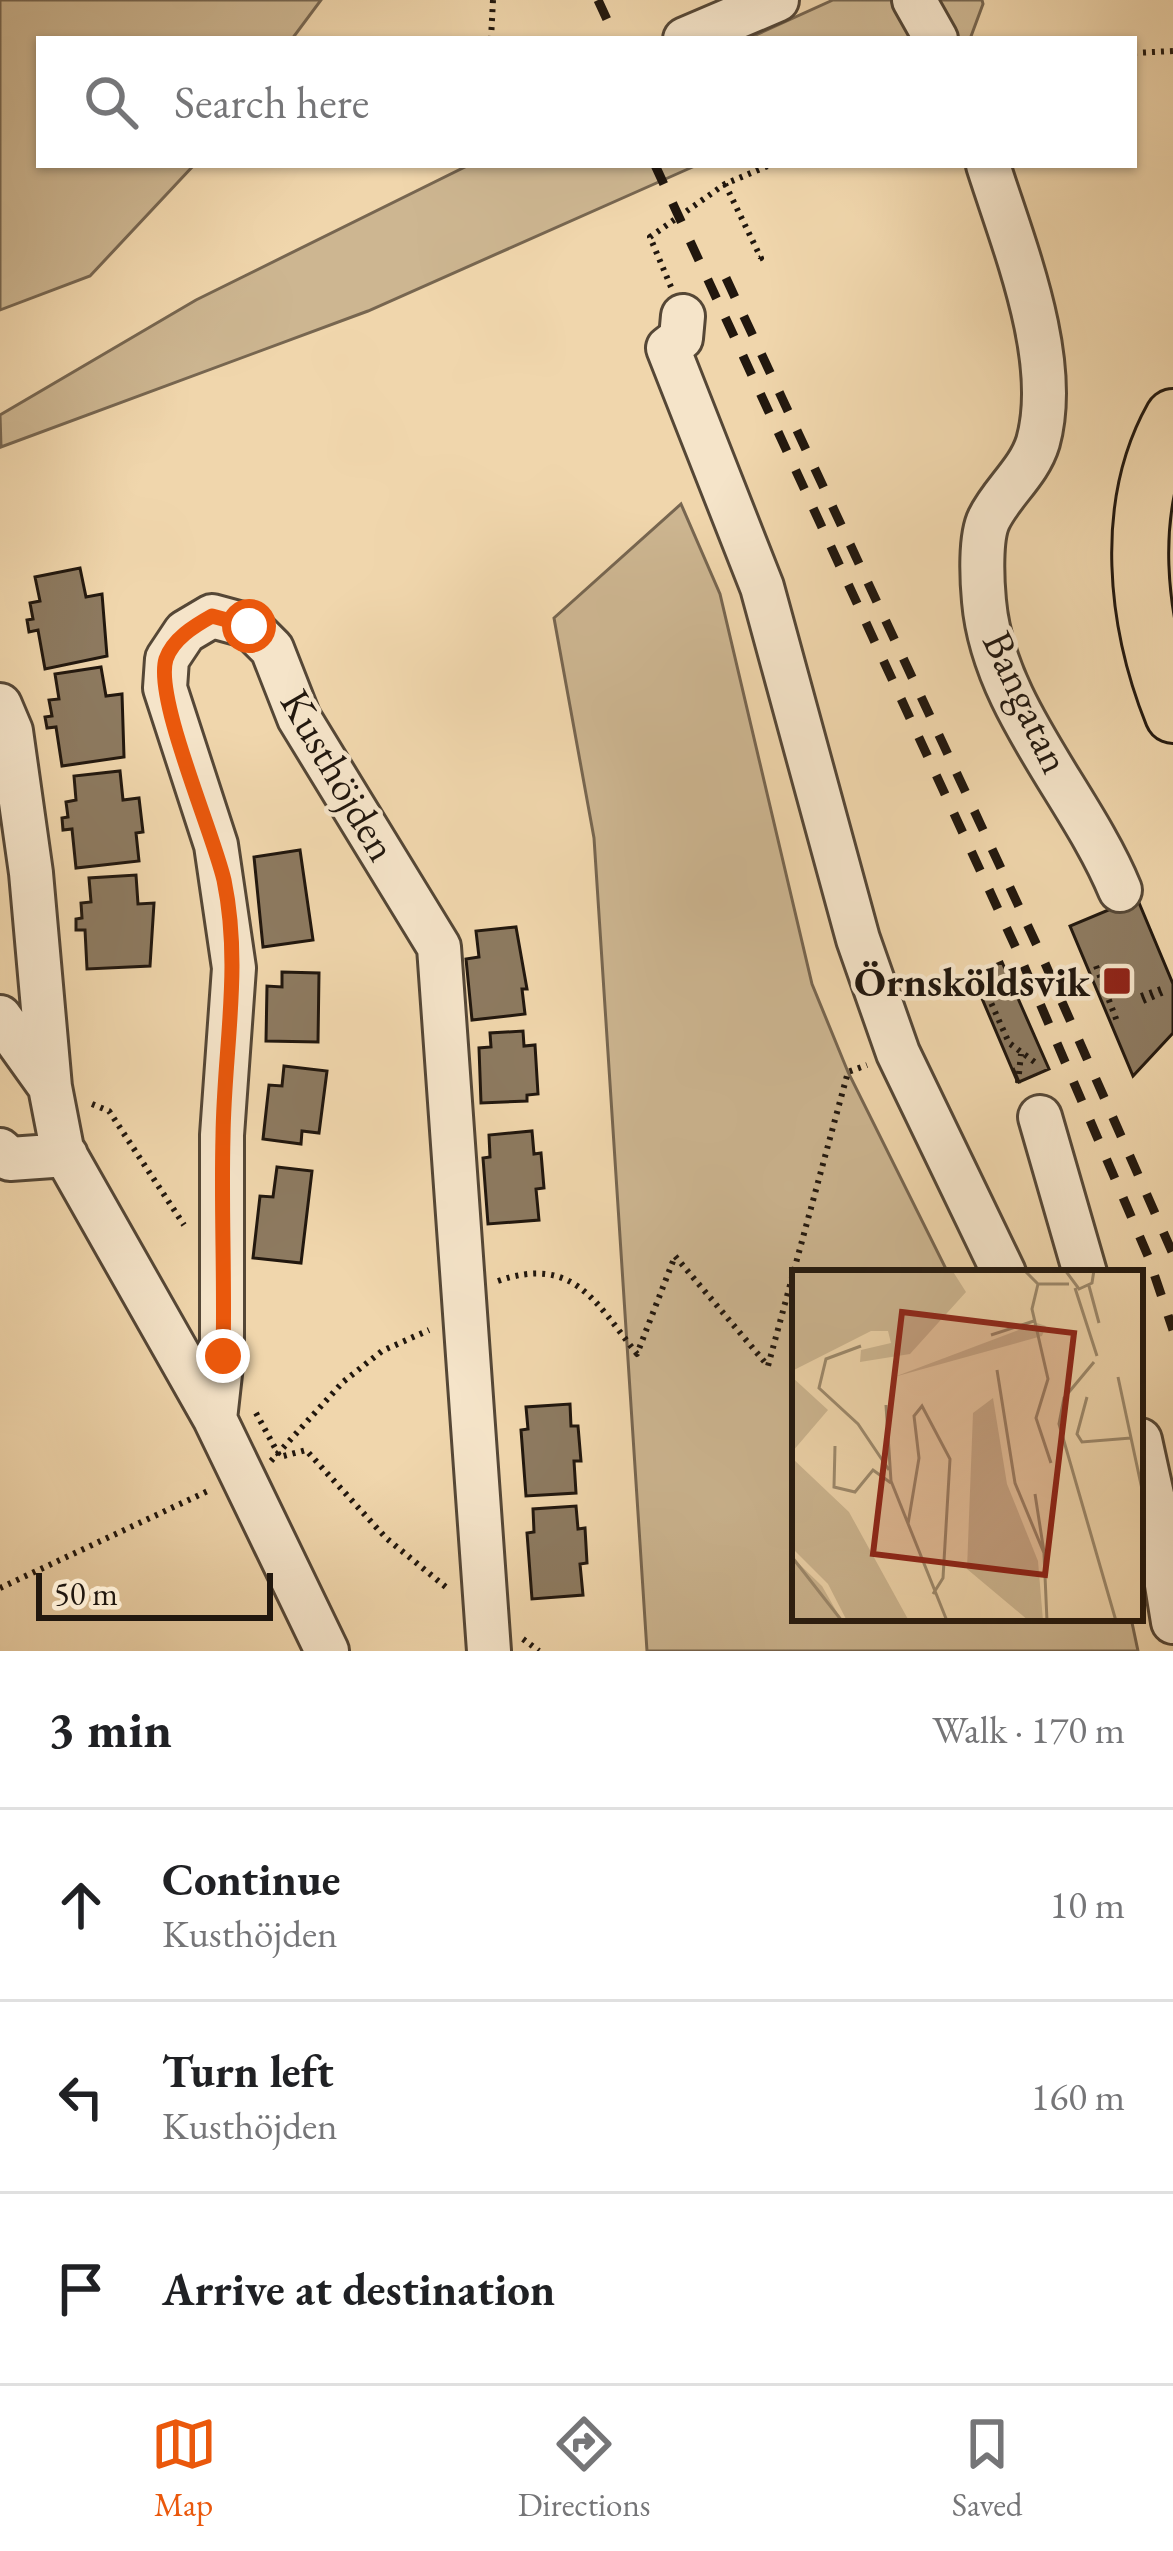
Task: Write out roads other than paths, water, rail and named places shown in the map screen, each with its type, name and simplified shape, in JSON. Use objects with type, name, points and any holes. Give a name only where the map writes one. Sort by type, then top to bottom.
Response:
[{"type":"main road","points":[[1173,417],[1159,443],[1139,563],[1146,622],[1173,715]]},
{"type":"street","points":[[692,36],[777,0]]},
{"type":"street","points":[[914,0],[934,36]]},
{"type":"street","name":"Bangatan","points":[[989,168],[1037,332],[1043,418],[1036,448],[987,522],[984,602],[999,662],[1032,730],[1102,848],[1120,890]]},
{"type":"street","points":[[683,316],[681,338],[668,348],[762,587],[859,939],[898,1053],[1003,1270]]},
{"type":"street","name":"Kusthöjden","points":[[233,1411],[223,1356],[223,1135],[234,968],[216,845],[165,688],[166,658],[185,632],[212,616],[249,626],[272,650],[299,718],[439,947],[488,1632]]},
{"type":"street","points":[[0,705],[10,730],[31,873],[50,1087],[66,1155],[233,1411],[327,1651]]},
{"type":"street","points":[[0,1017],[50,1087]]},
{"type":"street","points":[[1029,1100],[1083,1270]]},
{"type":"street","points":[[0,1150],[10,1159],[66,1155]]},
{"type":"street","points":[[1143,1464],[1173,1622]]},
{"type":"railway","points":[[598,0],[615,36]]},
{"type":"railway","points":[[656,168],[1021,959],[1148,1256],[1173,1330]]},
{"type":"railway","points":[[726,278],[1040,952],[1173,1254]]},
{"type":"place","name":"Örnsköldsvik","points":[[1117,981]]}]
